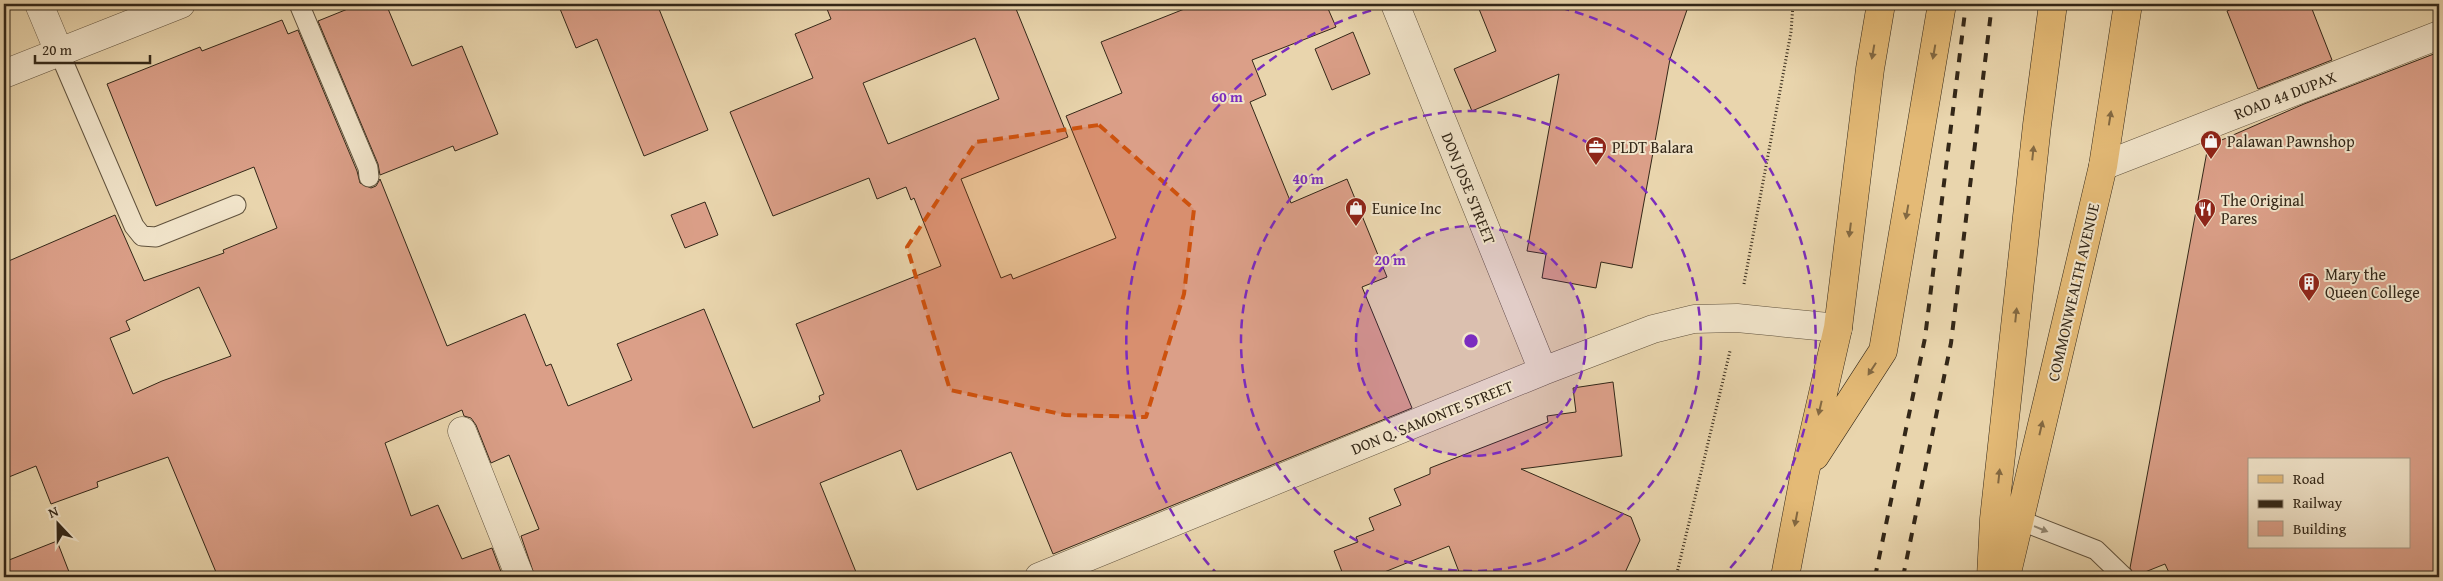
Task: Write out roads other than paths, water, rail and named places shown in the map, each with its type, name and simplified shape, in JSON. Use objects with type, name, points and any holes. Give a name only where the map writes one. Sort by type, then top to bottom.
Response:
[{"type":"main road","points":[[1785,577],[1805,472],[1838,328],[1870,69],[1881,4]]},
{"type":"main road","points":[[1805,472],[1883,351],[1942,4]]},
{"type":"main road","points":[[1991,577],[2007,520],[2036,125],[2052,4]]},
{"type":"main road","name":"COMMONWEALTH AVENUE","points":[[2006,577],[2007,520],[2103,166],[2128,4]]},
{"type":"street","points":[[39,4],[59,52]]},
{"type":"street","points":[[4,74],[181,4]]},
{"type":"street","name":"DON JOSE STREET","points":[[1395,4],[1543,371]]},
{"type":"street","name":"ROAD 44 DUPAX","points":[[2103,166],[2439,35]]},
{"type":"street","name":"DON Q. SAMONTE STREET","points":[[1039,577],[1543,371],[1653,329],[1694,319],[1737,318],[1838,328]]},
{"type":"street","points":[[462,431],[520,577]]},
{"type":"lane","points":[[300,4],[368,168],[369,178]]},
{"type":"lane","points":[[59,52],[134,226],[142,236],[156,237],[236,205]]},
{"type":"lane","points":[[2007,520],[2096,550],[2124,577]]},
{"type":"railway","points":[[1875,577],[1925,338],[1966,4]]},
{"type":"railway","points":[[1903,577],[1951,343],[1992,4]]},
{"type":"place","name":"Palawan Pawnshop","points":[[2211,160]]},
{"type":"place","name":"PLDT Balara","points":[[1596,166]]},
{"type":"place","name":"Eunice Inc","points":[[1356,227]]},
{"type":"place","name":"The Original Pares","points":[[2205,228]]},
{"type":"place","name":"Mary the Queen College","points":[[2309,302]]}]
